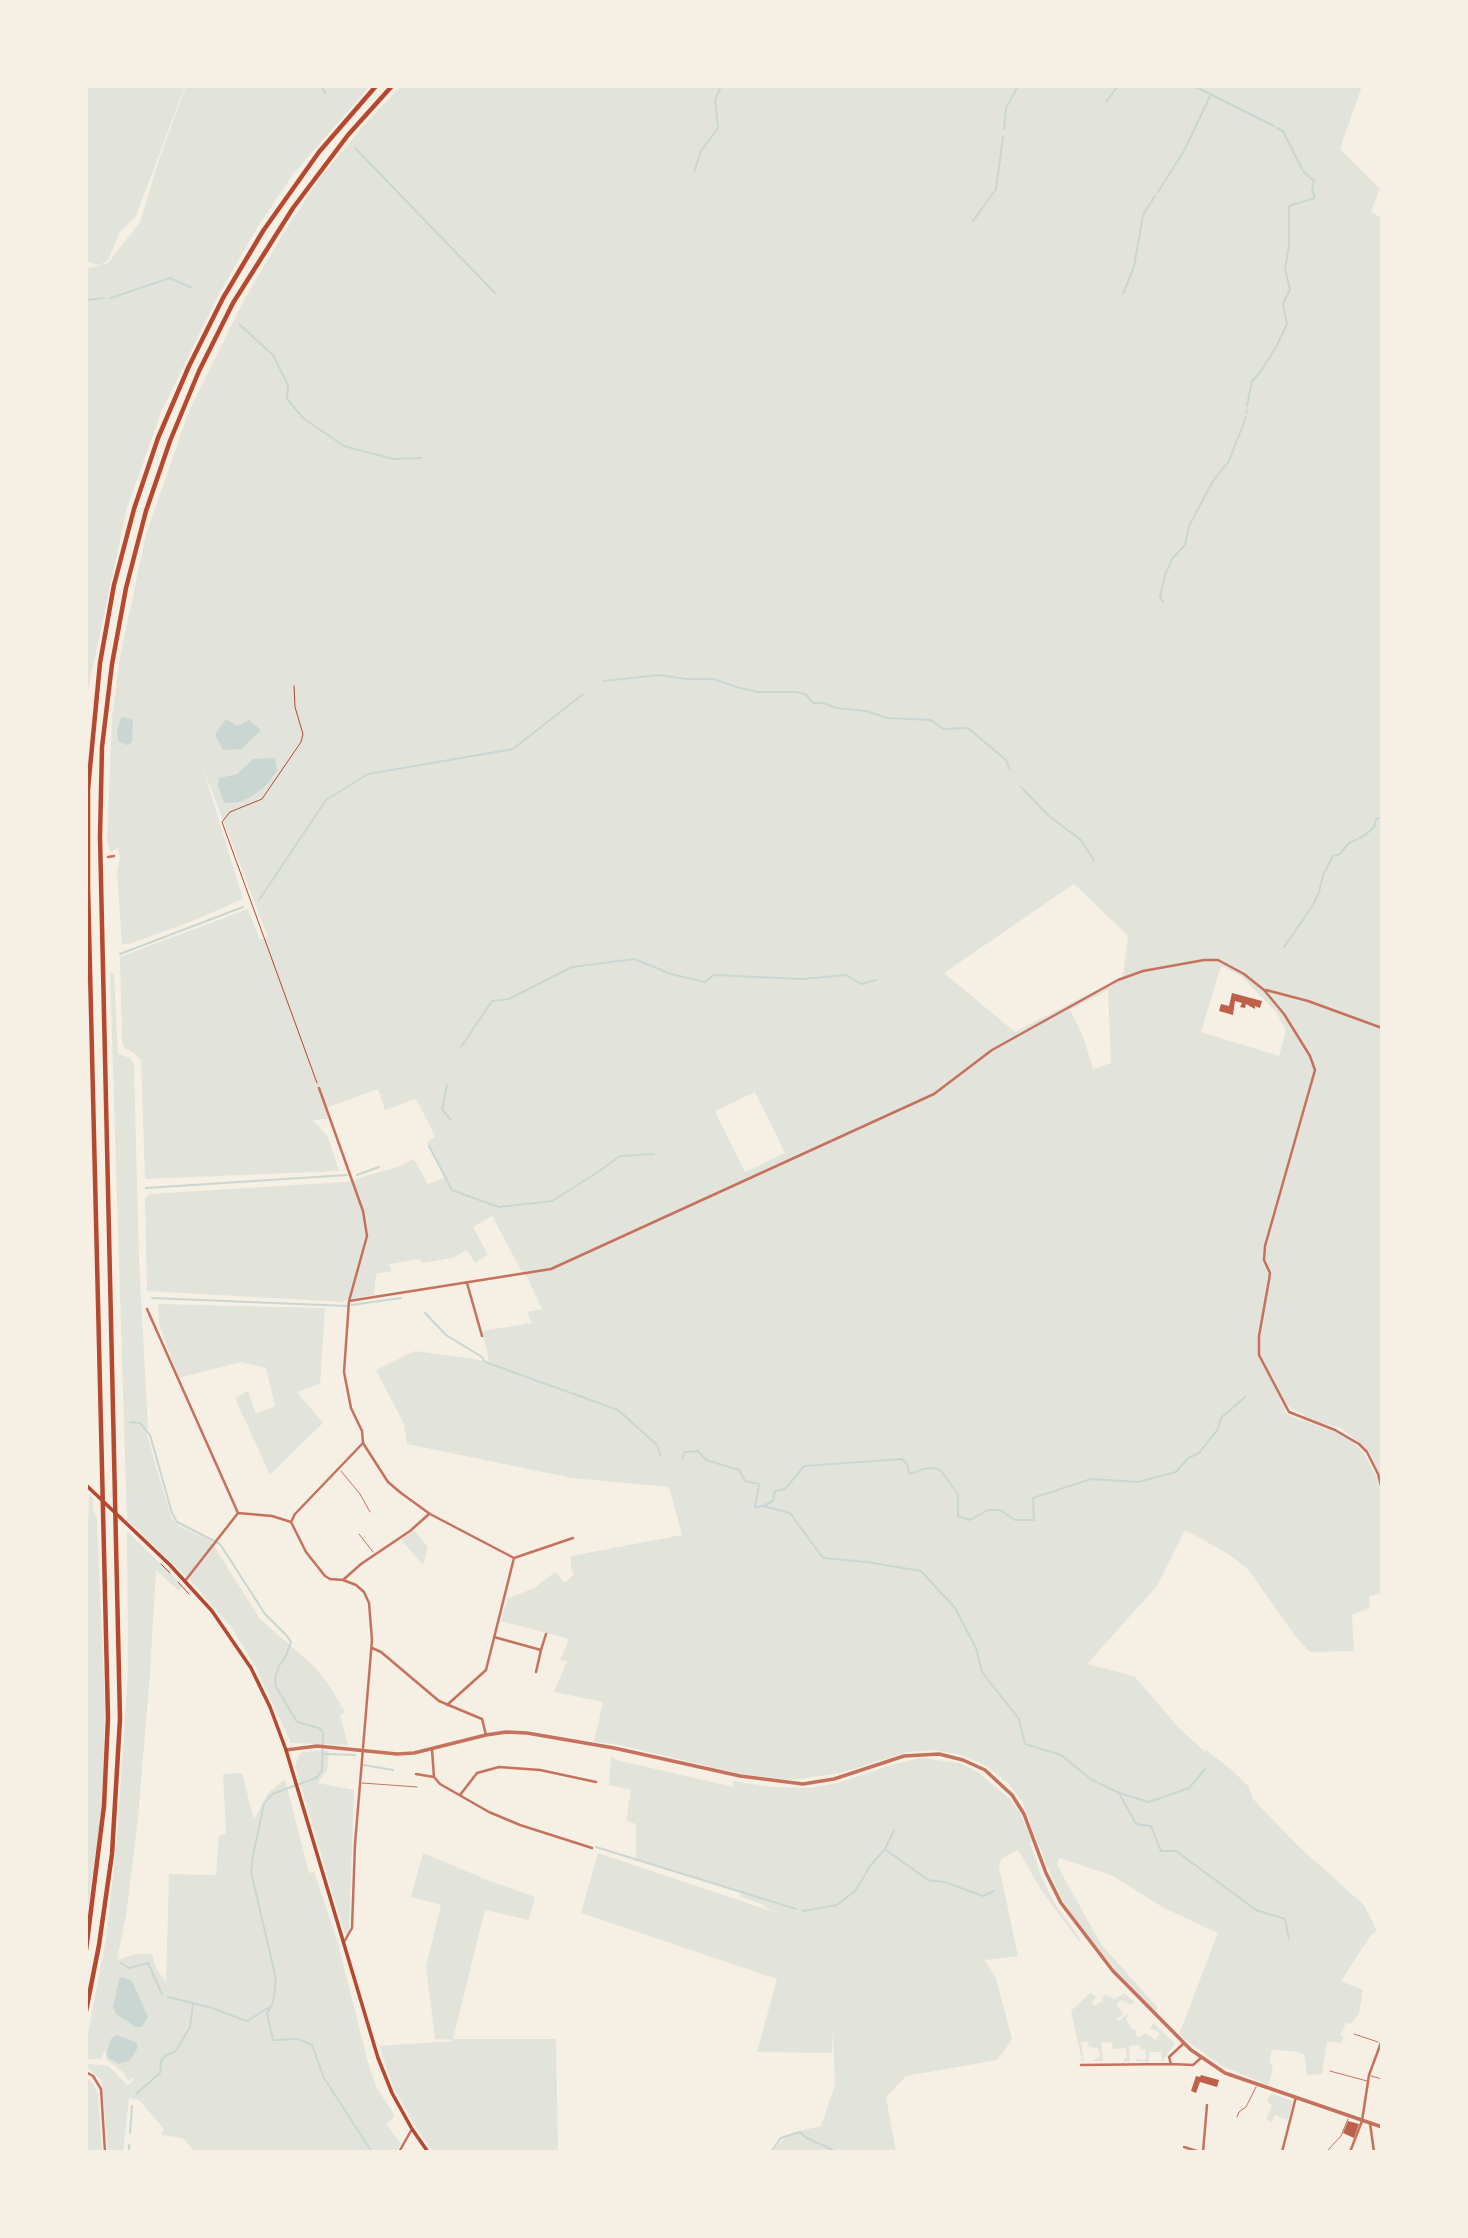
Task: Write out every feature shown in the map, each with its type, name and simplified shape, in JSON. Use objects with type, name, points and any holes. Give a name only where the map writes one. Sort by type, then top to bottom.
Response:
[{"type":"highway","points":[[86,1950],[100,1851],[107,1767],[108,1669],[88,837],[90,748],[106,626],[124,545],[145,474],[174,398],[208,326],[243,263],[283,201],[326,144],[376,86]]},
{"type":"highway","points":[[86,2011],[102,1923],[116,1808],[120,1719],[100,838],[102,747],[117,629],[135,548],[156,477],[186,402],[219,331],[254,268],[293,208],[342,143],[392,86]]},
{"type":"main road","points":[[86,1485],[185,1581],[227,1630],[251,1668],[270,1707],[286,1750],[378,2058],[392,2093],[428,2152]]},
{"type":"street","points":[[108,857],[114,856]]},
{"type":"street","points":[[349,1301],[551,1269],[934,1094],[992,1049],[1118,980],[1143,971],[1218,960],[1244,974],[1264,990],[1284,1013],[1310,1056],[1315,1070],[1265,1246],[1264,1260],[1270,1273],[1259,1335],[1259,1355],[1289,1412],[1335,1430],[1359,1444],[1367,1452],[1382,1490]]},
{"type":"street","points":[[1264,990],[1308,1001],[1382,1028]]},
{"type":"street","points":[[320,1088],[363,1211],[367,1236],[349,1301],[344,1372],[351,1408],[362,1431],[363,1443],[388,1482],[430,1514],[514,1558],[573,1538]]},
{"type":"street","points":[[467,1283],[482,1336]]},
{"type":"street","points":[[147,1309],[238,1513]]},
{"type":"street","points":[[291,1522],[295,1514],[363,1443]]},
{"type":"street","points":[[238,1513],[272,1516],[291,1522],[306,1552],[325,1576],[356,1585],[364,1592],[369,1603],[373,1631],[362,1750],[352,1928],[344,1942]]},
{"type":"street","points":[[185,1581],[209,1546],[238,1513]]},
{"type":"street","points":[[343,1580],[430,1514]]},
{"type":"street","points":[[447,1705],[486,1670],[514,1558]]},
{"type":"street","points":[[536,1672],[546,1634]]},
{"type":"street","points":[[494,1637],[541,1650]]},
{"type":"street","points":[[372,1648],[381,1652],[439,1702],[482,1719],[486,1735]]},
{"type":"street","points":[[286,1750],[332,1746],[397,1754],[432,1750],[486,1735],[527,1732],[740,1776],[792,1784],[834,1779],[915,1754],[939,1754],[977,1766],[1005,1787],[1019,1804],[1061,1903],[1113,1971],[1184,2043],[1225,2073],[1382,2127]]},
{"type":"street","points":[[432,1750],[434,1777],[440,1784],[489,1812],[592,1848]]},
{"type":"street","points":[[460,1795],[477,1773],[499,1767],[540,1770],[596,1782]]},
{"type":"street","points":[[416,1774],[434,1777]]},
{"type":"street","points":[[1350,2152],[1362,2121],[1369,2076],[1382,2042]]},
{"type":"street","points":[[1171,2064],[1169,2057],[1184,2043]]},
{"type":"street","points":[[1081,2065],[1193,2065],[1201,2058]]},
{"type":"street","points":[[86,2072],[93,2076],[101,2089],[105,2152]]},
{"type":"street","points":[[1282,2152],[1296,2097]]},
{"type":"street","points":[[1184,2147],[1201,2152],[1207,2105]]},
{"type":"street","points":[[1370,2123],[1374,2152]]},
{"type":"street","points":[[399,2152],[412,2129]]},
{"type":"lane","points":[[339,1469],[360,1494],[370,1512]]},
{"type":"lane","points":[[359,1534],[375,1554]]},
{"type":"lane","points":[[360,1783],[416,1787]]},
{"type":"lane","points":[[1354,2034],[1382,2042]]},
{"type":"lane","points":[[1329,2071],[1368,2081]]},
{"type":"lane","points":[[1369,2076],[1382,2078]]},
{"type":"lane","points":[[1237,2117],[1246,2107],[1257,2085]]},
{"type":"lane","points":[[1328,2150],[1341,2136],[1349,2117]]},
{"type":"path","points":[[294,686],[295,708],[303,734],[301,742],[262,799],[230,812],[222,822],[311,1070],[320,1088]]},
{"type":"path","points":[[155,1558],[190,1594]]},
{"type":"shaded area","points":[[86,86],[185,86],[136,216],[120,232],[108,260],[100,265],[86,261]]},
{"type":"shaded area","points":[[186,86],[370,86],[294,173],[257,228],[219,294],[162,410],[127,508],[86,699],[86,266],[90,268],[108,263],[140,222],[158,162]]},
{"type":"shaded area","points":[[401,86],[1362,86],[1340,149],[1380,189],[1371,211],[1382,219],[1382,1483],[1370,1452],[1341,1428],[1317,1422],[1286,1405],[1285,1412],[1353,1441],[1377,1477],[1382,1499],[1382,1593],[1369,1596],[1370,1607],[1352,1615],[1354,1651],[1310,1652],[1295,1636],[1248,1569],[1230,1555],[1185,1530],[1157,1586],[1087,1664],[1134,1676],[1178,1727],[1205,1752],[1206,1750],[1233,1771],[1249,1787],[1253,1799],[1298,1846],[1364,1905],[1377,1931],[1371,1935],[1341,1981],[1363,1990],[1359,2014],[1350,2024],[1346,2023],[1340,2035],[1343,2036],[1342,2043],[1327,2041],[1322,2074],[1307,2075],[1304,2054],[1272,2050],[1270,2060],[1273,2069],[1268,2085],[1222,2066],[1184,2039],[1179,2034],[1218,1933],[1164,1908],[1113,1876],[1059,1858],[1057,1865],[1101,1944],[1158,2008],[1155,2012],[1129,1986],[1080,1926],[1063,1901],[1022,1801],[1008,1783],[985,1765],[957,1754],[933,1750],[908,1752],[840,1773],[792,1780],[741,1774],[615,1744],[594,1742],[603,1702],[554,1692],[567,1661],[560,1660],[569,1639],[501,1621],[507,1599],[534,1588],[555,1572],[565,1583],[574,1574],[571,1569],[571,1556],[682,1535],[669,1487],[572,1478],[407,1444],[404,1424],[376,1370],[415,1351],[489,1361],[482,1331],[532,1323],[527,1312],[542,1309],[492,1216],[473,1227],[488,1255],[475,1263],[467,1250],[452,1258],[422,1263],[420,1259],[389,1264],[392,1271],[376,1274],[374,1295],[343,1302],[147,1291],[145,1198],[150,1194],[346,1182],[400,1166],[414,1159],[428,1184],[446,1177],[427,1143],[435,1136],[416,1099],[385,1110],[378,1089],[325,1108],[328,1119],[313,1120],[328,1137],[339,1171],[145,1179],[141,1060],[124,1048],[122,1040],[120,957],[248,909],[260,940],[268,937],[203,768],[243,899],[190,922],[129,944],[122,944],[117,872],[120,859],[118,848],[110,852],[107,841],[112,719],[119,662],[146,534],[189,411],[245,298],[283,234],[320,178]],"holes":[[[274,758],[265,787],[251,797],[219,778],[237,774],[253,760]],[[1074,884],[1128,936],[1123,976],[1015,1032],[944,973]],[[1221,966],[1241,976],[1277,1013],[1286,1031],[1279,1056],[1201,1032]],[[1108,990],[1111,1063],[1093,1069],[1084,1039],[1070,1010]],[[755,1092],[785,1153],[745,1172],[715,1111]]]},
{"type":"shaded area","points":[[123,717],[132,719],[133,722],[132,742],[127,745],[118,741],[117,730]]},
{"type":"shaded area","points":[[226,719],[237,726],[249,720],[261,730],[241,749],[223,750],[215,735]]},
{"type":"shaded area","points":[[275,758],[277,771],[265,787],[239,802],[224,803],[218,785],[219,778],[237,774],[253,759]]},
{"type":"shaded area","points":[[110,973],[114,973],[118,1054],[130,1058],[134,1065],[146,1431],[159,1477],[172,1519],[179,1526],[211,1541],[260,1619],[315,1667],[331,1688],[345,1712],[340,1715],[348,1745],[291,1743],[255,1666],[231,1627],[190,1580],[127,1520]]},
{"type":"shaded area","points":[[158,1304],[325,1308],[320,1384],[297,1392],[323,1423],[270,1475],[235,1398],[248,1391],[256,1414],[275,1406],[266,1368],[241,1362],[179,1378],[159,1325]]},
{"type":"shaded area","points":[[89,1494],[93,1498],[97,1520],[105,1707],[102,1806],[86,1922],[86,1606]]},
{"type":"shaded area","points":[[414,1530],[428,1547],[423,1565],[401,1540]]},
{"type":"shaded area","points":[[127,1531],[182,1585],[179,1591],[156,1570],[138,1818],[126,1915],[117,1960],[136,1954],[152,1954],[156,1968],[166,1982],[169,1874],[216,1875],[219,1836],[226,1833],[223,1774],[242,1773],[254,1820],[268,1793],[285,1779],[309,1873],[314,1872],[337,1939],[368,2063],[377,2088],[395,2116],[386,2124],[401,2144],[396,2152],[195,2152],[183,2138],[161,2135],[164,2129],[139,2100],[129,2098],[123,2152],[108,2152],[102,2081],[87,2067],[88,2064],[109,2066],[127,2085],[134,2077],[128,2081],[124,2073],[107,2060],[105,2051],[101,2058],[86,2060],[86,2043],[106,1939],[117,1838],[128,1672]]},
{"type":"shaded area","points":[[329,1750],[327,1770],[318,1783],[354,1790],[349,1933],[345,1935],[295,1766],[303,1752]]},
{"type":"shaded area","points":[[611,1756],[616,1760],[734,1787],[732,1781],[774,1787],[810,1788],[838,1783],[921,1758],[960,1763],[979,1773],[1010,1799],[1021,1815],[1042,1878],[1055,1904],[1081,1940],[1079,1941],[1043,1893],[1018,1850],[1011,1853],[1001,1860],[999,1867],[1018,1956],[985,1960],[996,1978],[1012,2039],[997,2060],[906,2076],[886,2097],[896,2152],[771,2152],[791,2133],[821,2126],[835,2085],[833,2030],[832,2053],[757,2052],[777,1979],[581,1913],[598,1853],[780,1914],[739,1896],[742,1892],[636,1859],[636,1824],[626,1821],[631,1790],[609,1785]]},
{"type":"shaded area","points":[[423,1853],[535,1897],[529,1920],[485,1910],[453,2039],[556,2039],[558,2152],[433,2152],[393,2086],[379,2046],[453,2041],[435,2039],[426,1966],[441,1905],[411,1897]]},
{"type":"shaded area","points":[[122,1977],[132,1981],[148,2017],[142,2027],[136,2027],[116,2014],[113,2007],[119,1979]]},
{"type":"shaded area","points":[[1090,1993],[1096,1996],[1092,2003],[1095,2006],[1103,2002],[1101,2000],[1105,1994],[1115,1999],[1124,1993],[1134,2002],[1131,2005],[1121,2000],[1116,2004],[1124,2014],[1115,2020],[1119,2021],[1128,2013],[1126,2018],[1131,2028],[1137,2031],[1135,2035],[1139,2037],[1145,2033],[1156,2040],[1160,2033],[1150,2028],[1154,2023],[1175,2044],[1162,2062],[1161,2052],[1149,2052],[1149,2062],[1136,2061],[1146,2058],[1145,2050],[1141,2050],[1140,2045],[1129,2046],[1130,2061],[1124,2062],[1124,2058],[1127,2058],[1126,2048],[1113,2049],[1112,2043],[1107,2042],[1101,2043],[1103,2061],[1092,2061],[1100,2056],[1098,2048],[1089,2047],[1087,2041],[1081,2043],[1084,2062],[1082,2061],[1071,2011]]},
{"type":"shaded area","points":[[117,2035],[137,2043],[137,2049],[130,2060],[119,2064],[107,2057],[111,2039]]},
{"type":"shaded area","points":[[86,2077],[94,2085],[98,2095],[102,2152],[86,2152]]},
{"type":"shaded area","points":[[1271,2093],[1293,2102],[1288,2120],[1275,2115],[1272,2123],[1266,2119],[1272,2106],[1267,2100]]},
{"type":"building","points":[[1232,993],[1262,1001],[1260,1008],[1255,1006],[1255,1009],[1246,1004],[1245,1008],[1240,1007],[1242,1003],[1235,1001],[1233,1015],[1219,1011],[1221,1004],[1229,1006]]},
{"type":"building","points":[[1196,2076],[1219,2080],[1217,2087],[1200,2082],[1196,2093],[1191,2091]]},
{"type":"building","points":[[1348,2121],[1359,2124],[1354,2138],[1343,2133]]},
{"type":"waterway","points":[[321,86],[325,93]]},
{"type":"waterway","points":[[694,172],[701,151],[718,128],[715,100],[721,86]]},
{"type":"waterway","points":[[1004,129],[1006,108],[1018,86]]},
{"type":"waterway","points":[[1106,102],[1118,86]]},
{"type":"waterway","points":[[1194,86],[1274,126]]},
{"type":"waterway","points":[[1158,192],[1184,151],[1211,94]]},
{"type":"waterway","points":[[1247,406],[1252,381],[1276,347],[1287,324],[1283,304],[1290,289],[1285,269],[1289,245],[1289,206],[1315,198],[1312,190],[1314,181],[1303,171],[1283,131],[1277,128]]},
{"type":"waterway","points":[[973,221],[996,189],[1003,137]]},
{"type":"waterway","points":[[355,148],[495,293]]},
{"type":"waterway","points":[[1123,294],[1134,267],[1143,215],[1155,196]]},
{"type":"waterway","points":[[111,298],[170,278],[192,288]]},
{"type":"waterway","points":[[86,300],[104,298]]},
{"type":"waterway","points":[[240,325],[273,355],[288,385],[287,399],[303,418],[344,446],[393,459],[421,458]]},
{"type":"waterway","points":[[1163,602],[1160,596],[1172,559],[1185,545],[1189,526],[1213,481],[1229,461],[1246,417]]},
{"type":"waterway","points":[[604,681],[659,675],[714,679],[758,692],[805,694],[813,703],[866,711],[887,718],[931,720],[943,729],[968,728],[1006,760],[1010,770]]},
{"type":"waterway","points":[[259,900],[326,800],[368,774],[513,749],[583,694]]},
{"type":"waterway","points":[[1021,787],[1049,816],[1081,840],[1094,860]]},
{"type":"waterway","points":[[1284,947],[1313,905],[1333,856],[1340,854],[1349,843],[1364,836],[1374,827],[1376,819],[1382,817]]},
{"type":"waterway","points":[[120,954],[243,907]]},
{"type":"waterway","points":[[461,1047],[492,1001],[509,999],[572,967],[634,959],[671,974],[705,982],[714,975],[802,979],[846,975],[861,984],[876,980]]},
{"type":"waterway","points":[[447,1085],[442,1109],[451,1120]]},
{"type":"waterway","points":[[429,1146],[452,1190],[499,1207],[552,1201],[620,1156],[654,1154]]},
{"type":"waterway","points":[[357,1175],[379,1167]]},
{"type":"waterway","points":[[146,1188],[347,1175]]},
{"type":"waterway","points":[[152,1298],[347,1306]]},
{"type":"waterway","points":[[352,1305],[401,1298]]},
{"type":"waterway","points":[[425,1313],[446,1335],[482,1357],[485,1362],[618,1410],[657,1445],[661,1456]]},
{"type":"waterway","points":[[682,1459],[685,1452],[698,1451],[706,1460],[739,1470],[745,1481],[759,1484],[755,1507],[773,1501],[775,1491],[785,1489],[804,1466],[902,1459],[910,1474],[923,1469],[935,1468],[941,1471],[958,1494],[958,1516],[970,1520],[988,1510],[1000,1510],[1015,1520],[1034,1520],[1033,1498],[1091,1479],[1138,1482],[1176,1472],[1188,1458],[1199,1453],[1218,1429],[1221,1418],[1245,1397]]},
{"type":"waterway","points":[[130,1422],[140,1423],[150,1435],[172,1513],[177,1522],[220,1544],[265,1614],[291,1642],[279,1666],[275,1678],[276,1687],[297,1722],[319,1728],[323,1732],[322,1771],[316,1778],[272,1794],[264,1804],[253,1855],[251,1872],[276,1979],[273,2003],[267,2013],[273,2040],[298,2039],[312,2045],[324,2078],[372,2152]]},
{"type":"waterway","points":[[763,1506],[790,1513],[823,1558],[921,1571],[955,1608],[976,1648],[982,1672],[1019,1719],[1025,1744],[1061,1755],[1092,1780],[1119,1793],[1149,1802],[1189,1788],[1205,1769]]},
{"type":"waterway","points":[[324,1754],[355,1755]]},
{"type":"waterway","points":[[364,1765],[393,1770]]},
{"type":"waterway","points":[[1119,1793],[1136,1824],[1151,1826],[1161,1851],[1176,1851],[1256,1910],[1285,1919],[1289,1939]]},
{"type":"waterway","points":[[803,1911],[837,1905],[856,1890],[870,1866],[885,1849],[894,1830]]},
{"type":"waterway","points":[[596,1847],[796,1909]]},
{"type":"waterway","points":[[886,1850],[928,1880],[944,1882],[983,1896],[994,1891]]},
{"type":"waterway","points":[[121,1963],[129,1968],[148,1963],[162,1994]]},
{"type":"waterway","points":[[168,1997],[209,2007],[247,2021],[268,2008]]},
{"type":"waterway","points":[[136,2094],[160,2073],[161,2061],[166,2055],[175,2052],[190,2027],[193,2003]]},
{"type":"waterway","points":[[130,2133],[132,2106]]},
{"type":"waterway","points":[[771,2152],[781,2138],[800,2132],[837,2152]]},
{"type":"waterway","points":[[129,2145],[129,2152]]}]
